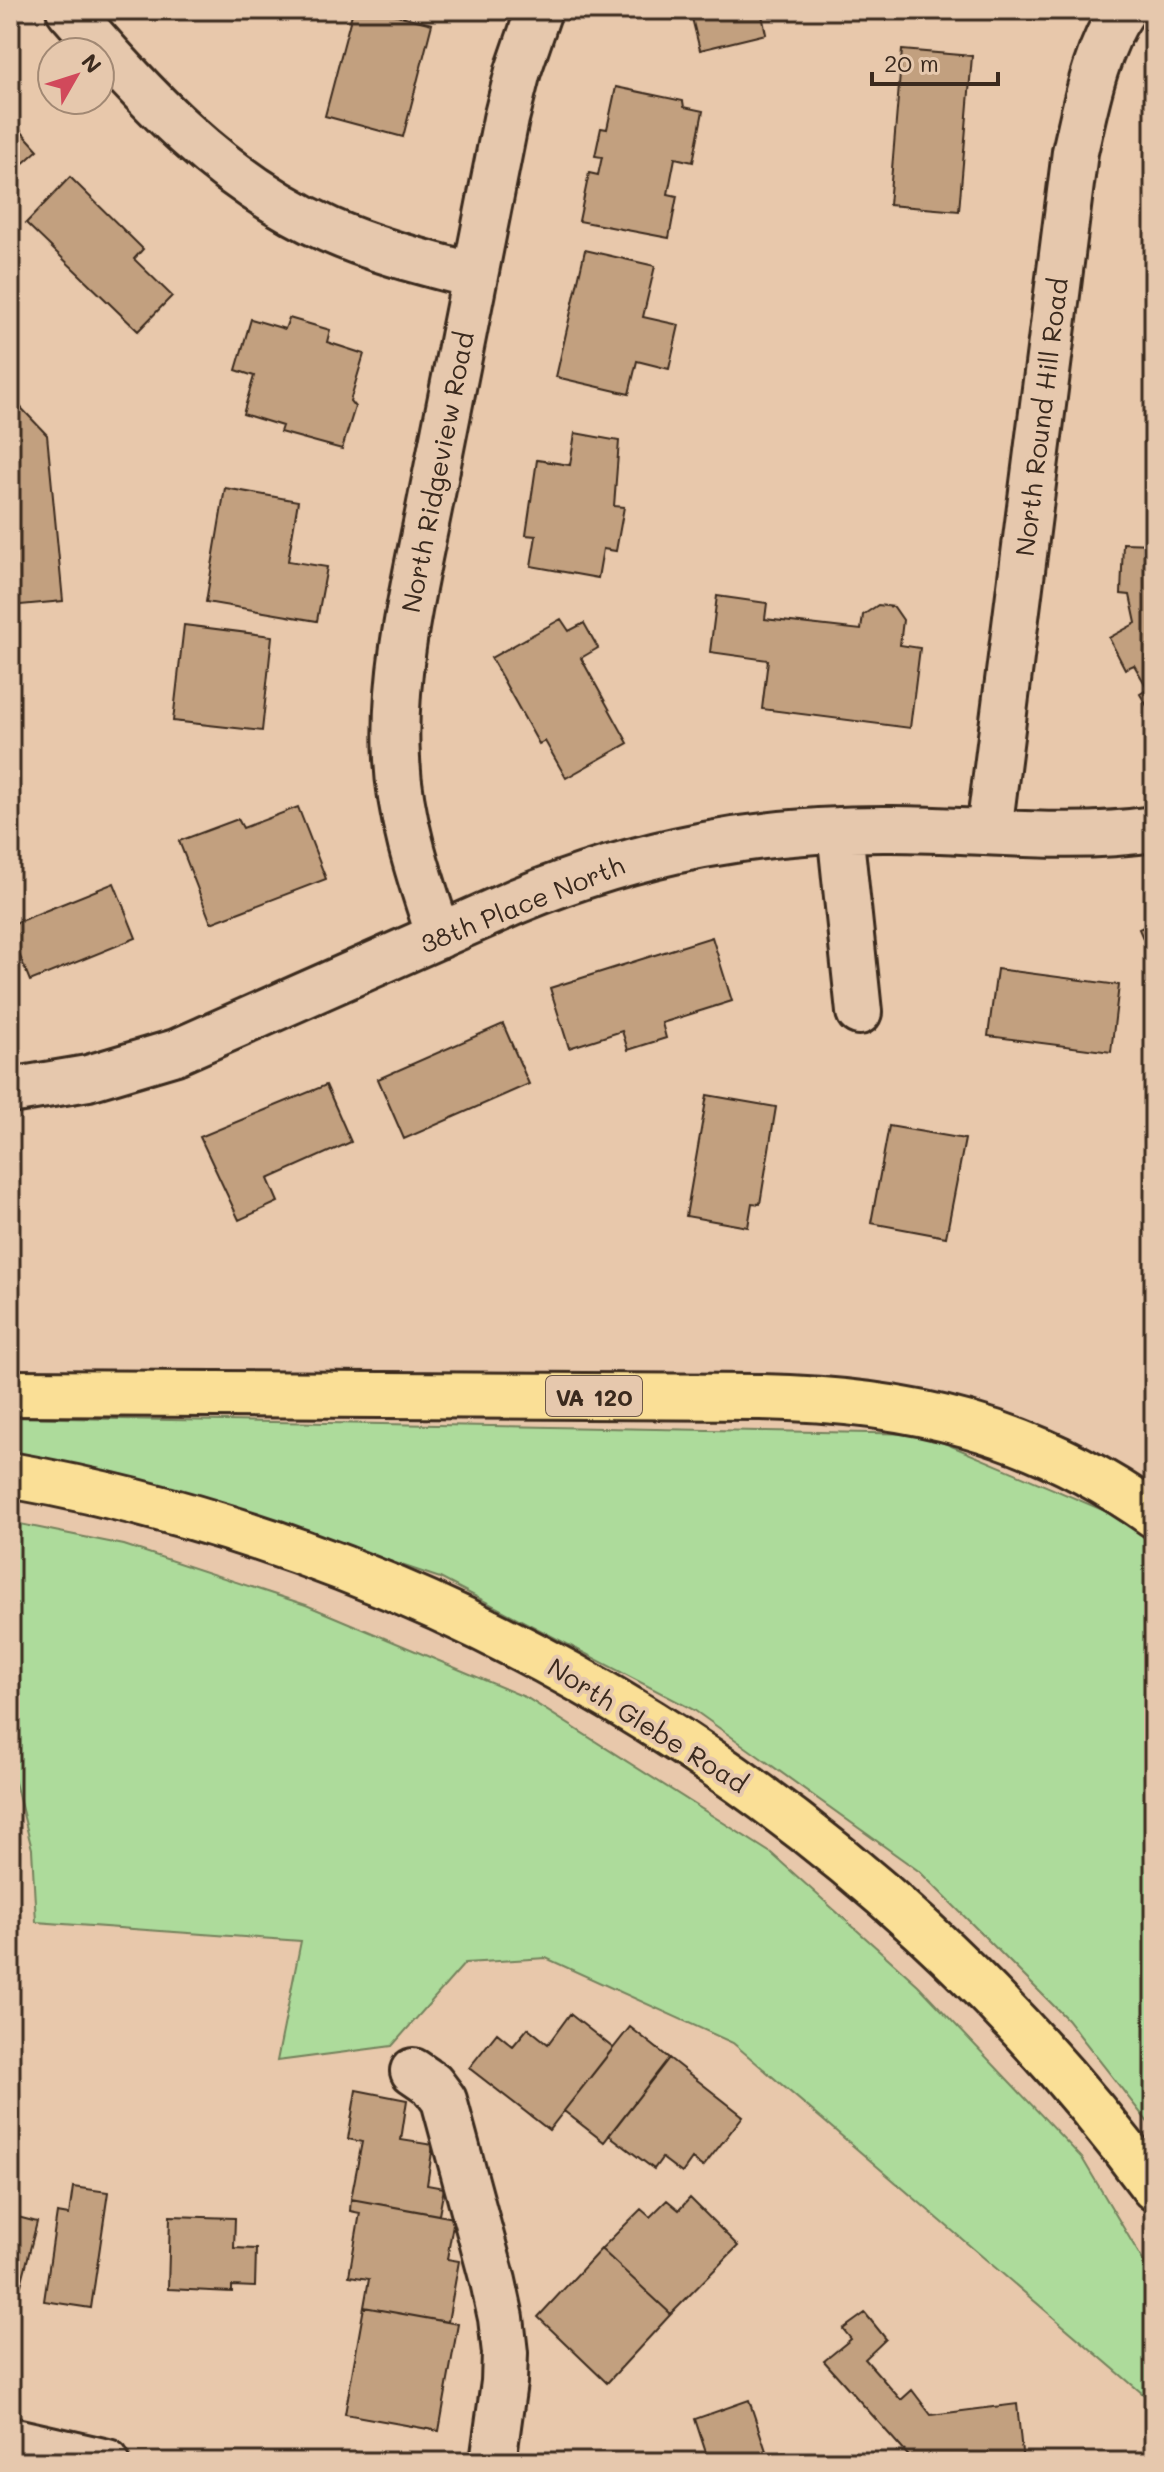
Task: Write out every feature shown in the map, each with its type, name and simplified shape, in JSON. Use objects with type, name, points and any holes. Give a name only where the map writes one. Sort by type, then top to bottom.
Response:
[{"type":"main road","name":"VA 120","points":[[10,1393],[841,1400],[932,1414],[1021,1442],[1089,1474],[1154,1515]]},
{"type":"main road","name":"North Glebe Road","points":[[10,1475],[169,1511],[378,1581],[495,1635],[634,1711],[738,1778],[786,1814],[917,1924],[957,1961],[1040,2049],[1154,2188]]},
{"type":"street","points":[[69,10],[161,112],[227,170],[261,194],[353,239],[475,276]]},
{"type":"street","name":"North Ridgeview Road","points":[[439,936],[416,866],[400,797],[397,717],[406,630],[506,119],[518,71],[539,10]]},
{"type":"street","name":"North Round Hill Road","points":[[989,831],[1067,200],[1107,15]]},
{"type":"street","name":"38th Place North","points":[[10,1091],[88,1078],[176,1052],[557,884],[644,856],[739,838],[840,830],[989,831],[1089,836],[1154,829]]},
{"type":"street","points":[[840,830],[859,1012]]},
{"type":"street","points":[[413,2071],[432,2084],[444,2100],[493,2281],[505,2353],[502,2411],[493,2462]]},
{"type":"street","points":[[10,2440],[107,2462]]},
{"type":"green space","points":[[10,1417],[923,1434],[1124,1519],[1154,1547],[1154,2130],[1067,2019],[920,1872],[694,1710],[440,1578],[181,1491],[10,1459]]},
{"type":"green space","points":[[10,1522],[124,1545],[306,1605],[527,1698],[771,1853],[918,1985],[1082,2158],[1154,2279],[1154,2459],[1150,2400],[733,2043],[546,1958],[465,1963],[392,2046],[277,2061],[301,1941],[36,1922],[32,1849],[10,1763]]},
{"type":"building","points":[[353,10],[377,10],[432,24],[403,137],[325,116]]},
{"type":"building","points":[[690,10],[761,10],[766,34],[700,50]]},
{"type":"building","points":[[902,50],[972,56],[959,211],[889,205]]},
{"type":"building","points":[[616,87],[683,101],[684,107],[703,111],[693,162],[675,158],[668,194],[677,196],[669,238],[579,221],[589,173],[598,175],[602,157],[595,156],[601,128],[607,129]]},
{"type":"building","points":[[10,119],[38,150],[10,175]]},
{"type":"building","points":[[70,177],[143,249],[134,259],[172,296],[138,331],[26,223]]},
{"type":"building","points":[[585,250],[655,266],[643,317],[679,325],[669,369],[637,361],[629,394],[556,377]]},
{"type":"building","points":[[289,318],[330,330],[327,342],[364,354],[350,401],[355,407],[342,449],[280,432],[282,426],[243,414],[254,376],[236,370],[251,319],[285,329]]},
{"type":"building","points":[[10,396],[47,435],[63,601],[10,606]]},
{"type":"building","points":[[575,433],[619,441],[614,506],[624,507],[616,551],[603,549],[598,578],[531,566],[536,536],[526,535],[537,460],[570,465]]},
{"type":"building","points":[[225,488],[298,501],[288,561],[327,567],[317,621],[206,602]]},
{"type":"building","points":[[1123,543],[1154,544],[1154,718],[1140,694],[1148,689],[1134,665],[1125,669],[1109,638],[1136,623],[1130,595],[1121,594]]},
{"type":"building","points":[[717,596],[767,603],[765,619],[861,630],[863,615],[878,605],[894,607],[903,620],[900,645],[920,648],[910,728],[762,709],[768,660],[710,652]]},
{"type":"building","points":[[561,619],[569,631],[584,623],[598,648],[581,658],[628,743],[566,778],[545,741],[539,744],[491,658]]},
{"type":"building","points":[[184,625],[272,636],[262,731],[173,721]]},
{"type":"building","points":[[298,807],[326,879],[211,923],[179,841],[238,819],[243,828]]},
{"type":"building","points":[[114,883],[136,938],[30,981],[10,925]]},
{"type":"building","points":[[1154,922],[1154,964],[1139,929]]},
{"type":"building","points":[[712,937],[732,1001],[662,1023],[666,1038],[628,1050],[622,1031],[569,1048],[550,988]]},
{"type":"building","points":[[997,969],[1119,985],[1111,1052],[988,1036]]},
{"type":"building","points":[[503,1024],[529,1084],[404,1139],[378,1079]]},
{"type":"building","points":[[326,1085],[351,1142],[268,1179],[278,1202],[239,1220],[200,1137]]},
{"type":"building","points":[[707,1095],[776,1107],[760,1204],[752,1203],[748,1227],[686,1216]]},
{"type":"building","points":[[889,1126],[965,1139],[946,1237],[871,1223]]},
{"type":"building","points":[[570,2014],[613,2048],[549,2130],[469,2068],[497,2033],[513,2046],[528,2028],[548,2044]]},
{"type":"building","points":[[630,2027],[669,2058],[604,2142],[564,2111]]},
{"type":"building","points":[[669,2058],[743,2116],[703,2167],[692,2159],[682,2173],[662,2158],[654,2169],[609,2135]]},
{"type":"building","points":[[356,2090],[407,2100],[401,2140],[433,2145],[427,2185],[444,2188],[439,2215],[351,2199],[362,2142],[348,2139]]},
{"type":"building","points":[[73,2187],[108,2192],[91,2308],[44,2301],[57,2213],[69,2215]]},
{"type":"building","points":[[690,2198],[738,2246],[671,2314],[601,2249],[641,2209],[650,2217],[667,2200],[679,2210]]},
{"type":"building","points":[[351,2199],[454,2218],[447,2259],[459,2261],[448,2322],[364,2307],[369,2279],[349,2276],[360,2213],[350,2211]]},
{"type":"building","points":[[10,2215],[37,2222],[21,2285],[10,2282]]},
{"type":"building","points":[[170,2216],[235,2218],[234,2248],[256,2249],[255,2287],[232,2286],[232,2292],[168,2289]]},
{"type":"building","points":[[601,2249],[671,2314],[607,2383],[538,2317]]},
{"type":"building","points":[[364,2307],[458,2324],[439,2431],[345,2414]]},
{"type":"building","points":[[865,2313],[886,2339],[865,2359],[901,2400],[912,2390],[931,2415],[1017,2404],[1023,2462],[969,2462],[968,2455],[951,2458],[947,2462],[914,2462],[824,2361],[851,2339],[843,2329]]},
{"type":"building","points":[[749,2400],[766,2451],[734,2462],[709,2462],[695,2419]]}]
